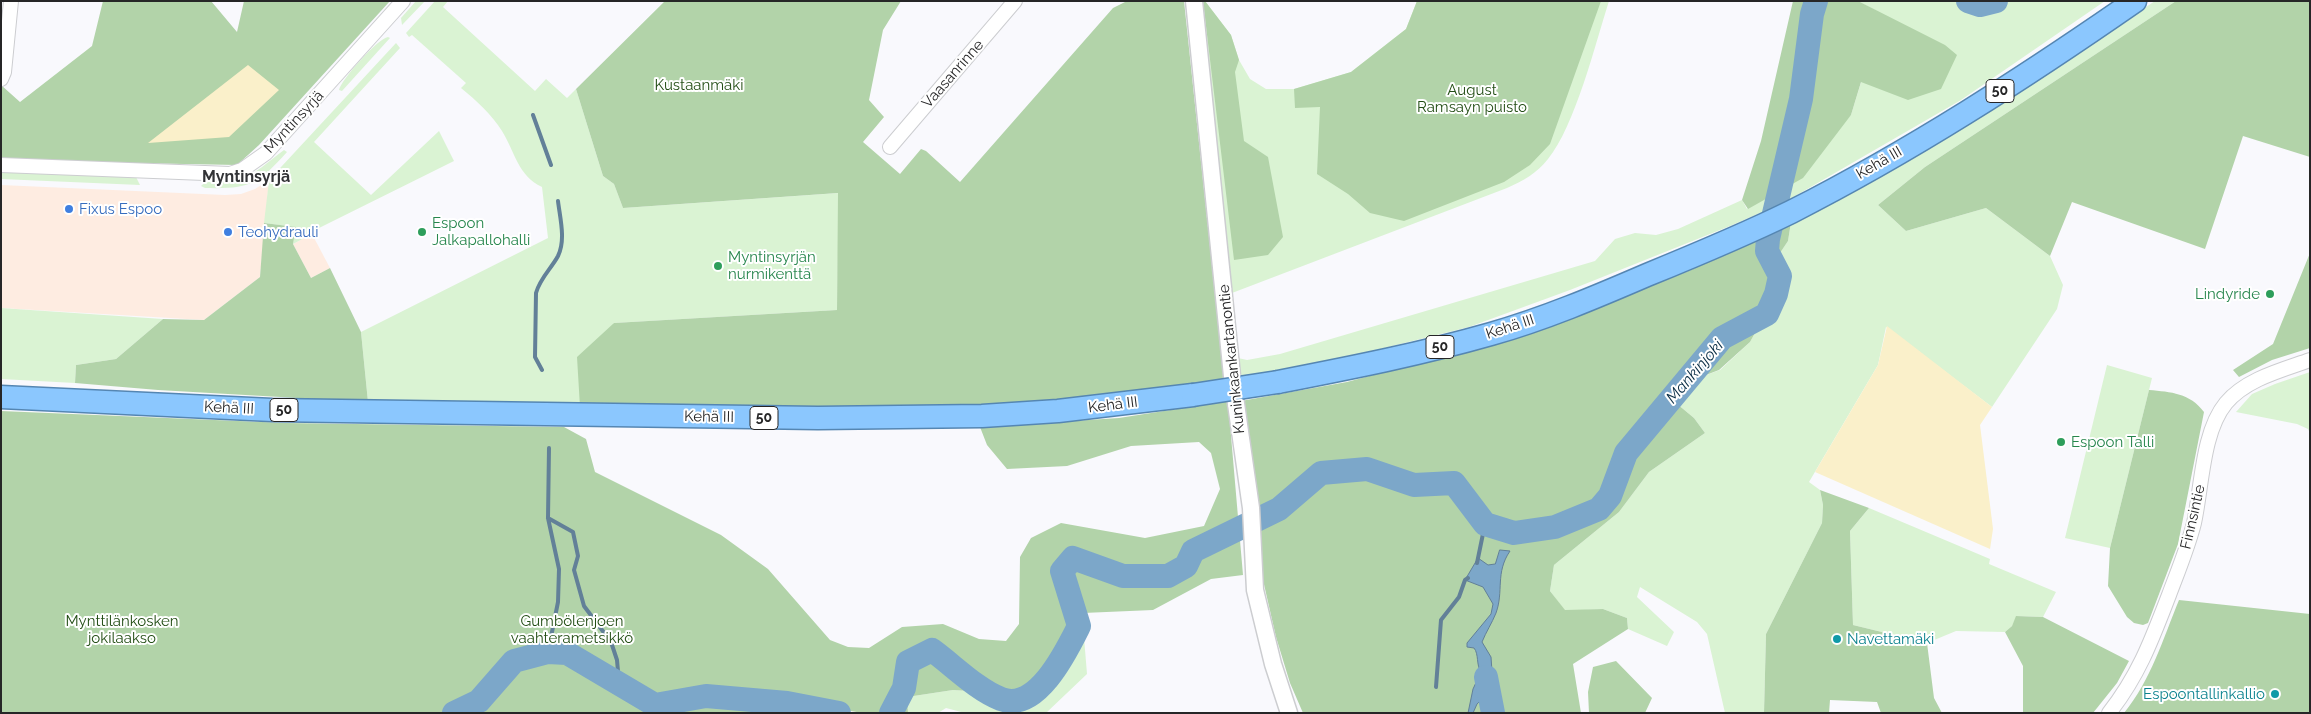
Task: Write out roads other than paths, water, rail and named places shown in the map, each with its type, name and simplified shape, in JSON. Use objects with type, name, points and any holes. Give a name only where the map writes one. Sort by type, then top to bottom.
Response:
[{"type":"highway","name":"Kehä III","points":[[3,397],[272,410],[828,418],[982,416],[1058,411],[1193,395],[1278,382],[1378,362],[1493,333],[1597,296],[1722,244],[1790,212],[1960,117],[2135,1]]},
{"type":"street","points":[[1,80],[4,72],[10,1]]},
{"type":"street","name":"Myntinsyrjä","points":[[1,165],[230,174],[242,170],[266,153],[404,1]]},
{"type":"street","name":"Vaasanrinne","points":[[890,146],[1015,1]]},
{"type":"street","name":"Kuninkaankartanontie","points":[[1194,1],[1232,376],[1251,508],[1256,590],[1273,664],[1289,713]]},
{"type":"street","name":"Finnsintie","points":[[2109,713],[2129,688],[2148,650],[2183,559],[2194,524],[2207,448],[2217,416],[2226,402],[2245,386],[2310,360]]},
{"type":"water","points":[[1500,550],[1510,551],[1505,559],[1501,574],[1496,613],[1482,642],[1491,657],[1493,686],[1502,713],[1495,713],[1483,698],[1477,704],[1473,713],[1468,713],[1473,689],[1481,672],[1478,666],[1476,650],[1467,647],[1467,643],[1491,614],[1493,604],[1483,587],[1465,580],[1478,558],[1488,565],[1495,564]]},
{"type":"waterway","points":[[891,713],[904,688],[908,662],[932,650],[992,695],[1014,701],[1027,697],[1049,677],[1067,650],[1079,626],[1062,571],[1073,558],[1123,576],[1168,576],[1186,566],[1193,551],[1279,509],[1321,473],[1367,469],[1414,485],[1454,483],[1485,524],[1514,533],[1555,527],[1599,509],[1610,496],[1626,453],[1722,338],[1767,314],[1776,294],[1780,276],[1767,251],[1768,239],[1801,99],[1812,14],[1816,1]]},
{"type":"waterway","points":[[1968,1],[1980,5],[1996,1]]},
{"type":"waterway","points":[[533,115],[551,165]]},
{"type":"waterway","points":[[542,370],[535,357],[536,293],[540,283],[558,256],[562,243],[558,201]]},
{"type":"waterway","points":[[548,652],[558,602],[559,569],[548,518],[549,448]]},
{"type":"waterway","points":[[548,518],[573,532],[578,556],[574,570],[584,606],[611,642],[617,660],[619,683]]},
{"type":"waterway","points":[[1477,563],[1485,524]]},
{"type":"waterway","points":[[1436,687],[1441,620],[1459,597],[1465,580],[1468,578]]},
{"type":"waterway","points":[[454,713],[479,701],[514,661],[548,652],[567,653],[655,705],[706,696],[787,703],[839,713]]},
{"type":"waterway","name":"Mankinjoki","points":[[1486,677],[1493,713]]},
{"type":"waterway","points":[[785,713],[787,703]]},
{"type":"waterway","points":[[819,713],[820,709]]},
{"type":"place","name":"Fixus Espoo","points":[[69,209]]},
{"type":"place","name":"Teohydrauli","points":[[228,232]]},
{"type":"place","name":"Espoon Jalkapallohalli","points":[[422,232]]},
{"type":"place","name":"Myntinsyrjän nurmikenttä","points":[[718,266]]},
{"type":"place","name":"Lindyride","points":[[2270,294]]},
{"type":"place","name":"Espoon Talli","points":[[2061,442]]},
{"type":"place","name":"Navettamäki","points":[[1837,639]]},
{"type":"place","name":"Espoontallinkallio","points":[[2275,694]]},
{"type":"district","name":"Myntinsyrjä","points":[[246,177]]},
{"type":"park label","name":"Kustaanmäki","points":[[699,85]]},
{"type":"park label","name":"August Ramsayn puisto","points":[[1472,98]]},
{"type":"park label","name":"Mynttilänkosken jokilaakso","points":[[122,630]]},
{"type":"park label","name":"Gumbölenjoen vaahterametsikkö","points":[[572,630]]}]
